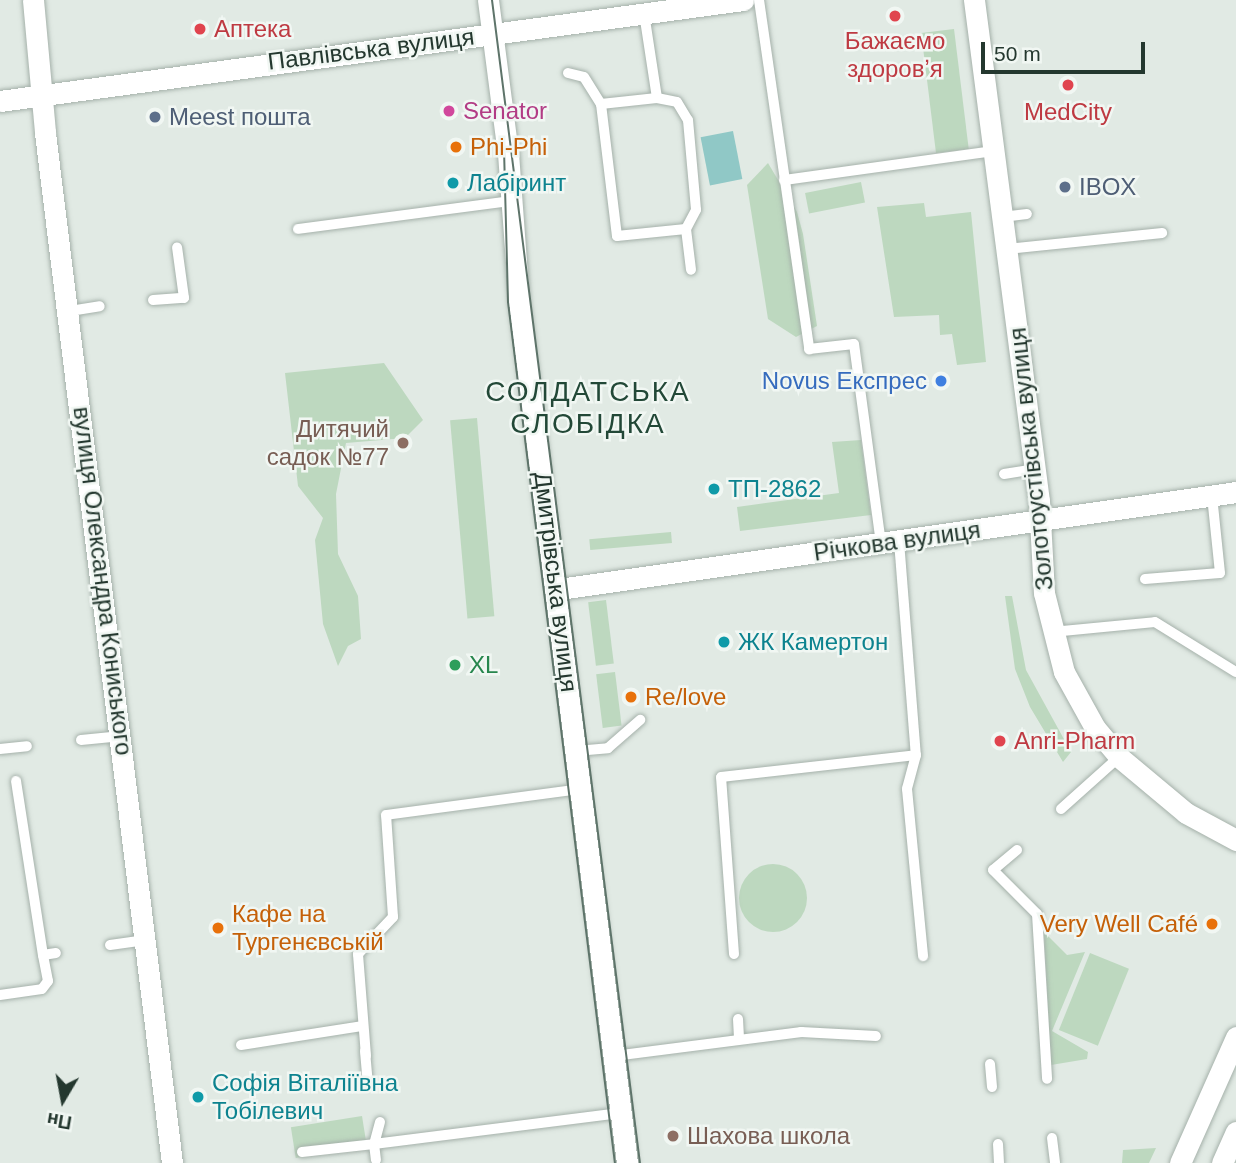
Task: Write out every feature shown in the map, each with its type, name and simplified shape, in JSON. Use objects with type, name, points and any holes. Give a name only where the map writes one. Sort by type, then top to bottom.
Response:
[{"type":"street","name":"вулиця Олександра Кониського","points":[[33,0],[172,1163]]},
{"type":"street","name":"Дмитрівська вулиця","points":[[488,0],[512,201],[519,302],[559,589],[580,789],[627,1163]]},
{"type":"street","name":"Павлівська вулиця","points":[[0,101],[743,0]]},
{"type":"street","name":"Золотоустівська вулиця","points":[[974,0],[1035,469],[1041,522],[1039,553],[1052,632],[1064,672],[1095,728],[1119,757],[1186,813],[1236,841]]},
{"type":"street","name":"Річкова вулиця","points":[[559,589],[1236,492]]},
{"type":"street","points":[[1180,1163],[1236,1037]]},
{"type":"street","points":[[1222,1163],[1236,1132]]},
{"type":"lane","points":[[759,0],[808,349],[854,344],[890,542],[916,755],[907,789],[923,956]]},
{"type":"lane","points":[[643,13],[657,97]]},
{"type":"lane","points":[[568,73],[584,77],[601,104],[617,236],[686,229]]},
{"type":"lane","points":[[601,104],[657,97],[677,102],[688,120],[696,210],[686,229],[691,270]]},
{"type":"lane","points":[[784,180],[994,151]]},
{"type":"lane","points":[[298,229],[512,201]]},
{"type":"lane","points":[[1002,217],[1027,214]]},
{"type":"lane","points":[[1006,249],[1162,233]]},
{"type":"lane","points":[[153,300],[184,298],[177,247]]},
{"type":"lane","points":[[70,311],[100,306]]},
{"type":"lane","points":[[1004,474],[1035,469]]},
{"type":"lane","points":[[1145,579],[1220,573],[1212,496]]},
{"type":"lane","points":[[1052,632],[1155,622],[1236,672]]},
{"type":"lane","points":[[576,751],[608,748],[640,720]]},
{"type":"lane","points":[[81,740],[122,736]]},
{"type":"lane","points":[[0,749],[27,746]]},
{"type":"lane","points":[[734,954],[721,777],[916,755]]},
{"type":"lane","points":[[1061,809],[1119,757]]},
{"type":"lane","points":[[0,995],[42,989],[48,981],[16,780]]},
{"type":"lane","points":[[368,1083],[358,954],[393,917],[386,815],[580,789]]},
{"type":"lane","points":[[1017,850],[993,870],[1037,914],[1047,1079]]},
{"type":"lane","points":[[110,945],[146,940]]},
{"type":"lane","points":[[43,955],[55,953]]},
{"type":"lane","points":[[738,1019],[739,1039]]},
{"type":"lane","points":[[241,1045],[362,1026]]},
{"type":"lane","points":[[614,1056],[801,1032],[876,1036]]},
{"type":"lane","points":[[990,1064],[992,1087]]},
{"type":"lane","points":[[302,1153],[620,1113]]},
{"type":"lane","points":[[376,1160],[374,1144],[380,1122]]},
{"type":"lane","points":[[1052,1138],[1055,1163]]},
{"type":"lane","points":[[998,1144],[999,1163]]},
{"type":"green space","points":[[954,29],[969,149],[936,153],[921,33]]},
{"type":"green space","points":[[768,163],[797,212],[803,234],[817,326],[796,337],[768,319],[747,185]]},
{"type":"green space","points":[[861,182],[865,203],[809,213],[805,193]]},
{"type":"green space","points":[[924,203],[926,217],[971,212],[986,362],[957,365],[952,334],[940,335],[939,315],[894,317],[877,207]]},
{"type":"green space","points":[[384,363],[423,420],[405,438],[346,443],[336,494],[338,554],[358,596],[361,639],[348,646],[338,666],[323,624],[315,540],[323,518],[298,486],[285,373]]},
{"type":"green space","points":[[477,418],[494,616],[467,619],[450,420]]},
{"type":"green space","points":[[861,440],[871,515],[740,531],[737,507],[839,493],[832,442]]},
{"type":"green space","points":[[671,532],[672,543],[590,550],[589,539]]},
{"type":"green space","points":[[1005,596],[1012,596],[1026,670],[1071,752],[1063,762],[1030,707],[1015,669]]},
{"type":"green space","points":[[606,600],[614,664],[596,666],[588,602]]},
{"type":"green space","points":[[615,672],[622,726],[603,728],[596,674]]},
{"type":"green space","points":[[766,864],[780,864],[792,869],[802,879],[807,898],[802,917],[792,927],[780,932],[766,932],[754,927],[744,917],[739,905],[739,891],[744,879],[754,869]]},
{"type":"green space","points":[[1044,932],[1067,955],[1085,952],[1052,1031],[1088,1052],[1087,1059],[1051,1065]]},
{"type":"green space","points":[[1090,953],[1129,969],[1098,1046],[1059,1030]]},
{"type":"green space","points":[[362,1116],[367,1147],[296,1158],[291,1127]]},
{"type":"green space","points":[[1156,1148],[1149,1163],[1122,1163],[1123,1150]]},
{"type":"water","points":[[733,131],[742,179],[710,185],[701,137]]},
{"type":"tram line","points":[[492,0],[640,1163]]},
{"type":"tram line","points":[[504,149],[508,302],[615,1163]]},
{"type":"place","name":"Бажаємо здоровʼя","points":[[895,16]]},
{"type":"place","name":"Аптека","points":[[200,29]]},
{"type":"place","name":"MedCity","points":[[1068,85]]},
{"type":"place","name":"Senator","points":[[449,111]]},
{"type":"place","name":"Meest пошта","points":[[155,117]]},
{"type":"place","name":"Phi-Phi","points":[[456,147]]},
{"type":"place","name":"Лабіринт","points":[[453,183]]},
{"type":"place","name":"IBOX","points":[[1065,187]]},
{"type":"place","name":"Novus Експрес","points":[[941,381]]},
{"type":"place","name":"Дитячий садок №77","points":[[403,443]]},
{"type":"place","name":"ТП-2862","points":[[714,489]]},
{"type":"place","name":"ЖК Камертон","points":[[724,642]]},
{"type":"place","name":"XL","points":[[455,665]]},
{"type":"place","name":"Re/love","points":[[631,697]]},
{"type":"place","name":"Anri-Pharm","points":[[1000,741]]},
{"type":"place","name":"Very Well Café","points":[[1212,924]]},
{"type":"place","name":"Кафе на Тургенєвській","points":[[218,928]]},
{"type":"place","name":"Софія Віталіївна Тобілевич","points":[[198,1097]]},
{"type":"place","name":"Шахова школа","points":[[673,1136]]},
{"type":"district","name":"СОЛДАТСЬКА СЛОБІДКА","points":[[588,408]]}]
